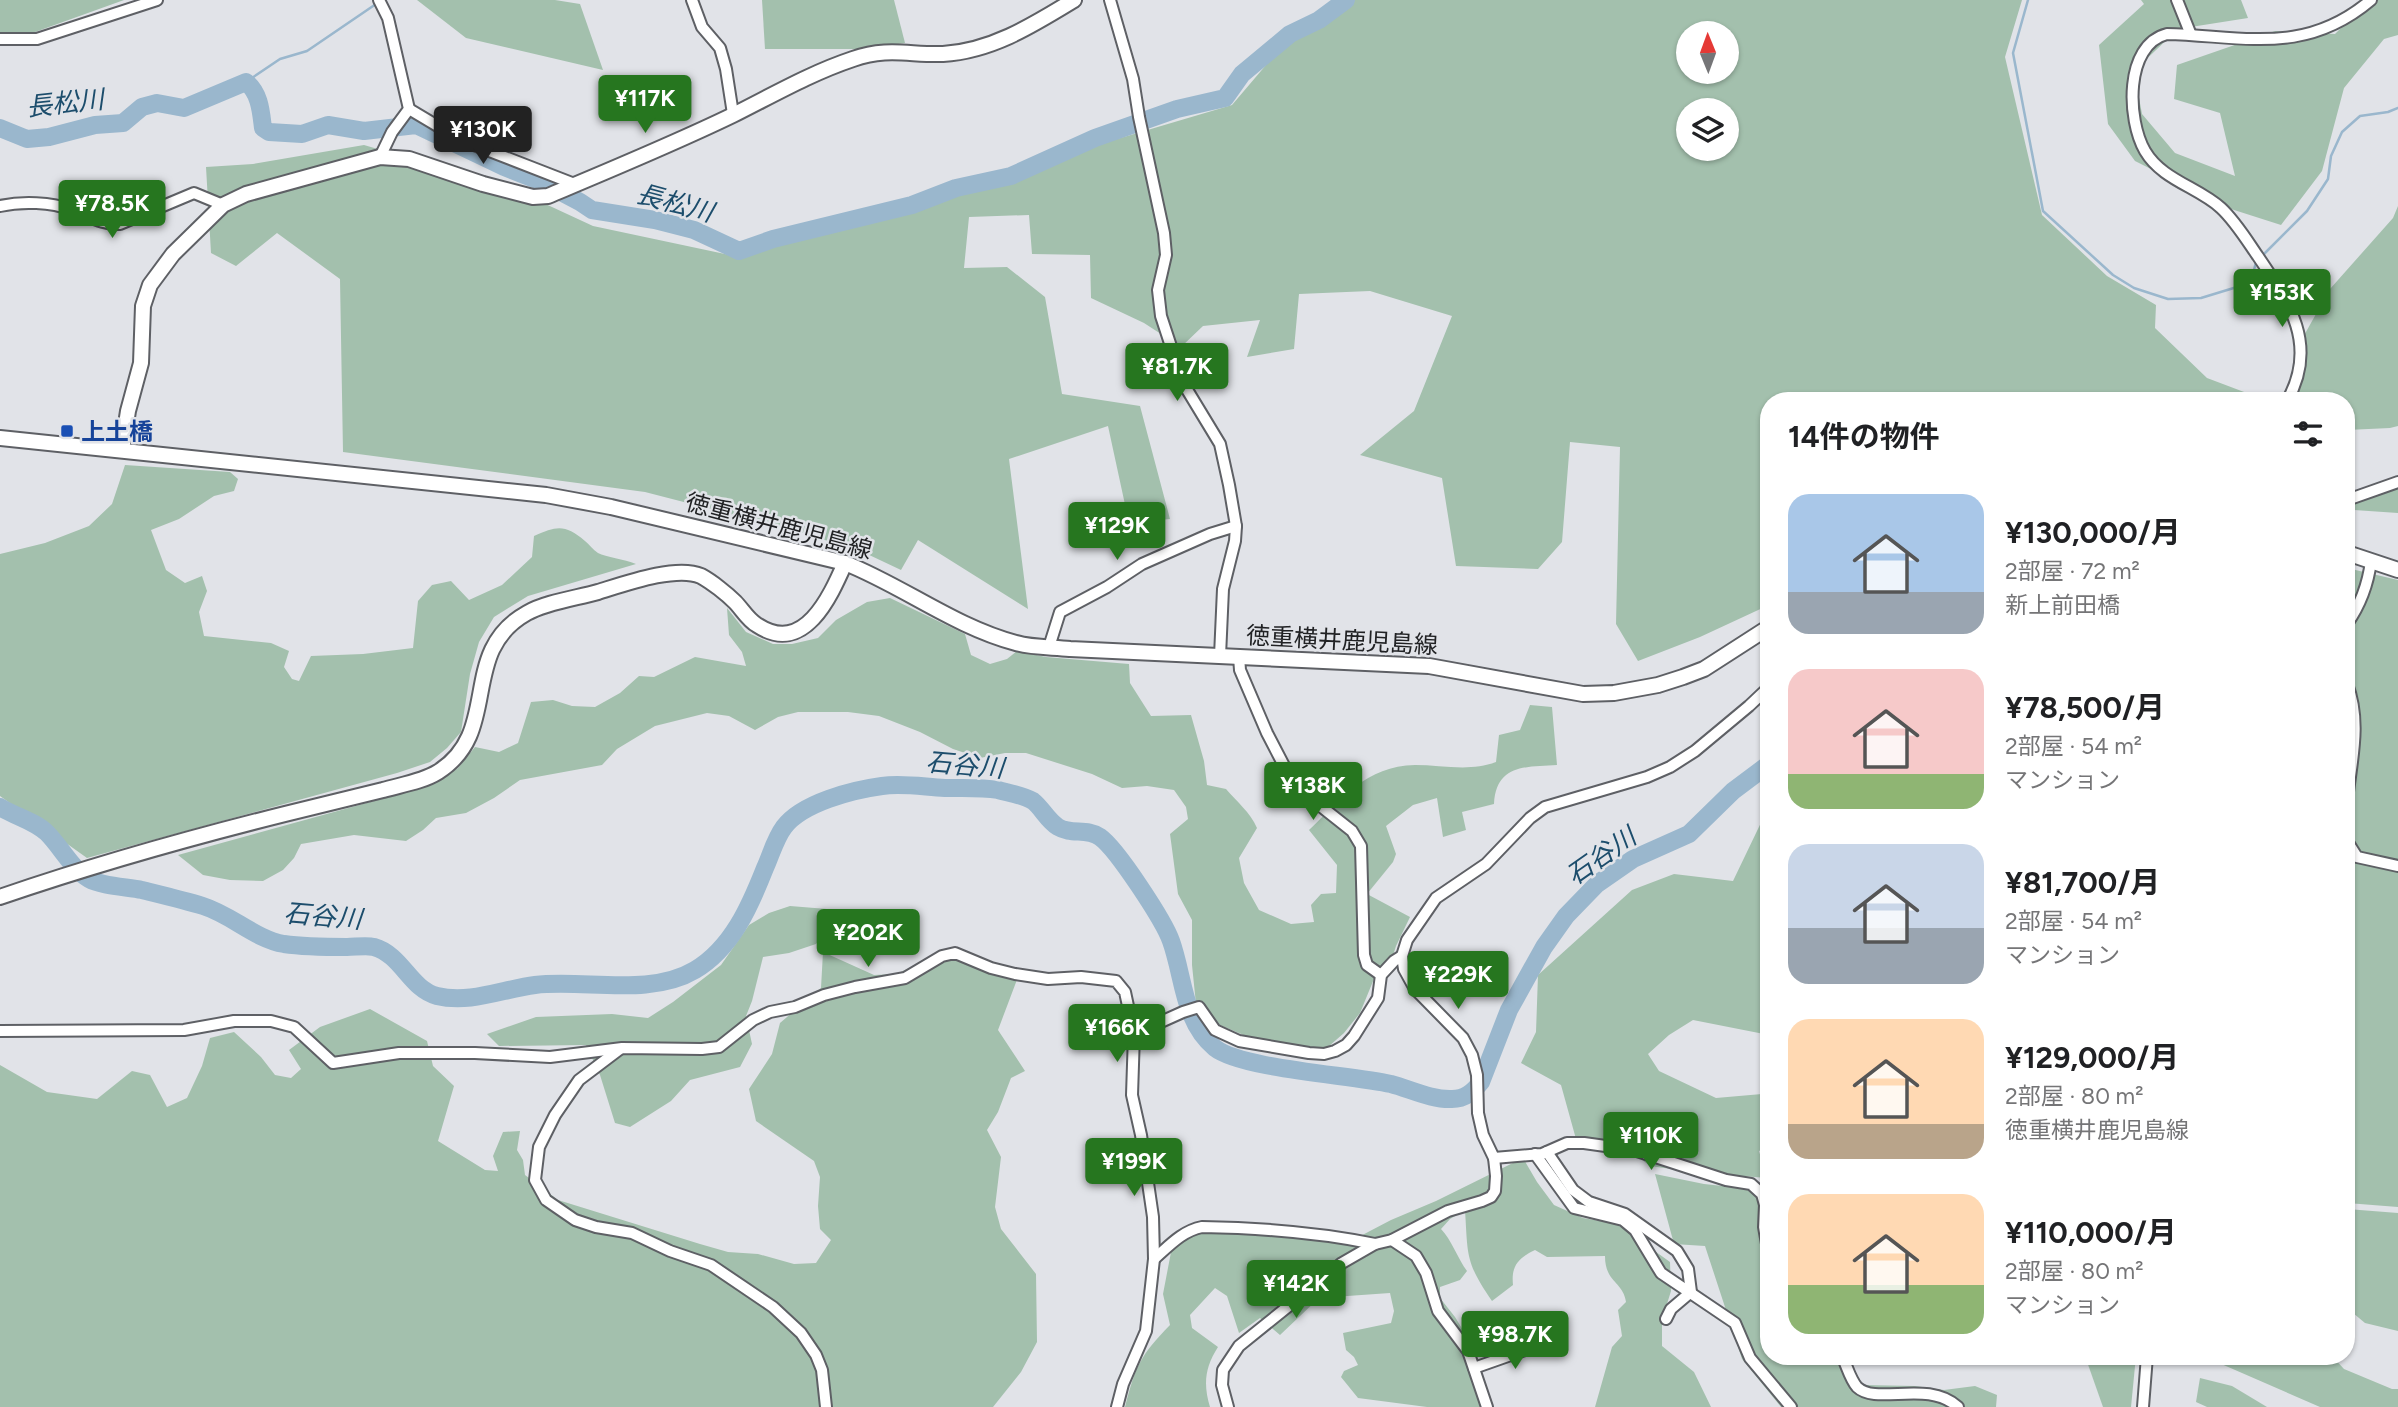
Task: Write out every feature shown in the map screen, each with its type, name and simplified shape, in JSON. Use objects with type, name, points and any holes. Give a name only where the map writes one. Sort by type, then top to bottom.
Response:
[{"type":"street","points":[[0,39],[37,39],[157,0]]},
{"type":"street","points":[[692,0],[702,27],[720,48],[733,114]]},
{"type":"street","points":[[122,450],[128,411],[142,363],[143,306],[150,285],[173,254],[223,205],[246,194],[380,157],[409,159],[483,184],[533,197],[548,196],[733,114],[796,82],[874,52],[943,54],[972,49],[1009,37],[1074,0]]},
{"type":"street","points":[[1110,0],[1133,79],[1164,233],[1166,255],[1158,290],[1161,316],[1183,383],[1220,444],[1236,526],[1223,589],[1220,656]]},
{"type":"street","points":[[2177,0],[2191,34]]},
{"type":"street","points":[[2293,392],[2300,371],[2300,331],[2284,298],[2221,207],[2168,175],[2146,152],[2137,130],[2132,106],[2133,88],[2139,61],[2159,36],[2191,34],[2297,38],[2336,24],[2371,0]]},
{"type":"street","points":[[380,157],[392,132],[406,112],[388,18],[381,3]]},
{"type":"street","points":[[406,112],[461,140],[573,186]]},
{"type":"street","points":[[0,206],[18,202],[69,208],[111,224],[120,224],[194,193],[223,205]]},
{"type":"street","name":"徳重横井鹿児島線","points":[[0,438],[546,495],[624,510],[845,563],[876,575],[960,621],[1018,644],[1429,666],[1583,694],[1614,693],[1658,685],[1704,669],[1760,635]]},
{"type":"street","points":[[2355,496],[2398,482]]},
{"type":"street","points":[[1049,647],[1060,612],[1107,587],[1142,564],[1210,534],[1236,526]]},
{"type":"street","points":[[2355,556],[2398,569]]},
{"type":"street","points":[[2355,613],[2368,582],[2371,561]]},
{"type":"street","points":[[0,897],[229,828],[435,774],[452,762],[466,745],[475,723],[486,660],[497,640],[512,623],[528,611],[627,583],[679,572],[701,576],[735,601],[757,626],[777,632],[794,632],[806,627],[817,616],[832,593],[845,563]]},
{"type":"street","points":[[1239,657],[1240,670],[1294,785],[1352,831],[1361,846],[1364,955],[1367,965],[1381,975]]},
{"type":"street","points":[[1228,1407],[1222,1385],[1223,1370],[1239,1346],[1342,1263],[1375,1244],[1392,1240],[1448,1211],[1492,1197],[1495,1191],[1494,1158],[1483,1135],[1478,1113],[1477,1075],[1472,1055],[1463,1038],[1415,989],[1404,969],[1402,956],[1407,940],[1436,898],[1486,864],[1530,818],[1545,807],[1647,777],[1670,767],[1696,751],[1760,695]]},
{"type":"street","points":[[2355,855],[2357,858],[2398,866]]},
{"type":"street","points":[[0,1031],[184,1030],[234,1021],[271,1021],[294,1027],[333,1063],[399,1053],[550,1057],[622,1048],[719,1047],[753,1020],[770,1012],[795,1007],[824,995],[905,978],[942,956],[955,953],[991,968],[1015,974],[1048,979],[1081,977],[1116,981],[1125,992],[1134,1034],[1132,1095],[1153,1217],[1154,1259],[1146,1331],[1123,1384],[1117,1407]]},
{"type":"street","points":[[1134,1034],[1199,1007],[1214,1030],[1239,1041],[1324,1054],[1346,1045],[1354,1036],[1378,998],[1381,975],[1402,956]]},
{"type":"street","points":[[622,1048],[579,1080],[555,1115],[538,1147],[535,1180],[546,1200],[575,1220],[596,1227],[632,1233],[670,1251],[711,1265],[773,1307],[801,1333],[816,1355],[822,1370],[827,1407]]},
{"type":"street","points":[[1494,1158],[1541,1153],[1567,1143],[1584,1143],[1634,1150],[1726,1180],[1751,1184],[1760,1192]]},
{"type":"street","points":[[1541,1153],[1574,1208],[1623,1220],[1635,1230],[1661,1273],[1735,1323],[1750,1358],[1791,1407]]},
{"type":"street","points":[[1541,1153],[1573,1190],[1589,1202],[1625,1213],[1678,1251],[1688,1269],[1691,1292]]},
{"type":"street","points":[[1154,1259],[1177,1239],[1202,1227],[1286,1230],[1335,1235],[1375,1244]]},
{"type":"street","points":[[1392,1240],[1416,1256],[1426,1273],[1438,1311],[1468,1351],[1487,1407]]},
{"type":"street","points":[[1666,1319],[1671,1309],[1691,1292]]},
{"type":"street","points":[[1474,1368],[1545,1343]]},
{"type":"street","points":[[1846,1365],[1860,1390],[1876,1394],[1934,1394],[1958,1407]]},
{"type":"street","points":[[2143,1407],[2146,1365]]},
{"type":"green space","points":[[0,0],[124,0],[24,36],[0,32]]},
{"type":"green space","points":[[417,0],[555,0],[580,4],[603,70],[466,38]]},
{"type":"green space","points":[[762,0],[894,0],[905,43],[864,49],[765,49]]},
{"type":"green space","points":[[1353,0],[2022,0],[2005,57],[2042,215],[2107,276],[2156,305],[2155,328],[2207,378],[2244,392],[1760,392],[1760,609],[1700,637],[1638,661],[1616,624],[1620,447],[1570,442],[1562,542],[1538,569],[1456,566],[1442,478],[1360,455],[1414,411],[1452,316],[1370,291],[1299,294],[1294,349],[1247,357],[1260,320],[1203,326],[1181,347],[1144,323],[1091,298],[1090,255],[1032,254],[1029,215],[969,217],[964,268],[1007,267],[1045,297],[1062,394],[1140,406],[1170,519],[1129,523],[1108,426],[1009,459],[1028,609],[918,540],[901,570],[865,553],[800,532],[645,492],[343,452],[340,279],[277,233],[236,266],[211,253],[206,167],[253,164],[364,145],[511,188],[593,226],[739,257],[962,193],[1107,142],[1232,105],[1284,44],[1345,11]]},
{"type":"green space","points":[[2141,0],[2241,0],[2248,18],[2178,29],[2134,71],[2142,114],[2175,153],[2235,176],[2220,113],[2174,99],[2177,65],[2275,31],[2335,34],[2369,0],[2398,0],[2398,35],[2384,39],[2344,88],[2322,171],[2281,225],[2231,209],[2135,161],[2108,124],[2099,45],[2144,4]]},
{"type":"green space","points":[[2398,206],[2398,426],[2355,430],[2355,392],[2288,392],[2291,389],[2302,339],[2330,289],[2393,218]]},
{"type":"green space","points":[[125,465],[230,472],[238,479],[234,491],[214,496],[179,519],[151,530],[166,570],[185,583],[202,576],[207,591],[199,612],[204,636],[271,643],[289,651],[284,667],[292,679],[299,681],[311,656],[413,648],[418,601],[432,585],[451,581],[469,600],[502,585],[532,557],[534,536],[549,530],[566,529],[578,535],[598,553],[636,564],[528,596],[494,617],[479,642],[470,674],[461,732],[430,762],[87,858],[0,796],[0,554],[45,543],[89,526],[112,504]]},
{"type":"green space","points":[[2398,485],[2398,513],[2355,510],[2355,501]]},
{"type":"green space","points":[[2355,570],[2398,580],[2398,1207],[2355,1204]]},
{"type":"green space","points":[[890,598],[965,634],[971,655],[990,664],[1007,659],[1017,651],[1046,657],[1129,664],[1130,683],[1151,716],[1191,715],[1204,761],[1207,785],[1226,789],[1247,812],[1257,828],[1239,858],[1244,883],[1259,910],[1291,924],[1314,922],[1311,905],[1321,894],[1336,893],[1337,865],[1309,830],[1344,796],[1369,778],[1398,767],[1466,767],[1496,762],[1499,735],[1520,730],[1530,705],[1552,707],[1557,765],[1524,768],[1507,775],[1500,781],[1494,804],[1462,812],[1466,830],[1443,837],[1437,798],[1413,805],[1386,826],[1396,854],[1393,862],[1367,894],[1410,917],[1391,962],[1378,969],[1360,1013],[1328,1047],[1311,1049],[1253,1039],[1208,1020],[1196,1004],[1192,965],[1192,920],[1178,894],[1170,834],[1188,819],[1186,807],[1174,790],[1147,786],[1122,788],[1092,774],[1026,753],[1005,753],[980,758],[879,716],[848,712],[798,712],[778,717],[755,730],[729,716],[707,713],[655,726],[617,749],[602,765],[520,780],[466,813],[436,818],[406,841],[354,835],[301,844],[294,858],[283,870],[263,881],[230,880],[203,875],[178,855],[432,785],[458,768],[475,747],[499,752],[518,743],[531,702],[553,700],[572,706],[595,707],[620,693],[639,676],[654,677],[695,657],[746,666],[742,652],[729,635],[727,608],[746,632],[773,644],[792,644],[818,638],[836,620],[867,602]]},
{"type":"green space","points":[[1760,825],[1760,1033],[1693,1020],[1669,1035],[1648,1054],[1659,1071],[1716,1098],[1760,1094],[1760,1177],[1650,1166],[1632,1152],[1576,1139],[1561,1085],[1521,1063],[1536,1032],[1538,975],[1632,890],[1674,874],[1733,881]]},
{"type":"green space","points":[[790,906],[827,909],[827,930],[816,944],[789,953],[763,957],[746,1016],[752,1044],[740,1067],[690,1080],[671,1101],[630,1127],[615,1123],[600,1075],[586,1045],[499,1046],[487,1034],[536,1017],[612,1014],[648,1018],[721,965],[749,925],[769,913]]},
{"type":"green space","points":[[823,952],[874,975],[896,974],[932,958],[953,957],[1018,977],[998,1030],[1025,1071],[1011,1078],[998,1112],[987,1130],[1001,1157],[995,1207],[1001,1229],[1036,1274],[1037,1342],[1021,1372],[993,1407],[0,1407],[0,1065],[47,1092],[97,1099],[132,1071],[150,1075],[167,1107],[187,1098],[202,1066],[210,1038],[234,1032],[261,1057],[275,1075],[291,1078],[301,1069],[289,1050],[320,1027],[370,1009],[427,1041],[433,1066],[454,1086],[438,1141],[485,1170],[498,1171],[493,1156],[503,1132],[520,1131],[517,1150],[523,1160],[525,1175],[558,1200],[728,1252],[758,1254],[794,1264],[816,1263],[831,1240],[820,1229],[820,1177],[814,1161],[756,1121],[749,1089],[772,1054],[780,1023],[821,988]]},
{"type":"green space","points":[[1523,1158],[1554,1205],[1583,1218],[1617,1224],[1670,1262],[1671,1291],[1662,1320],[1662,1346],[1694,1372],[1711,1407],[1595,1407],[1612,1347],[1622,1336],[1618,1310],[1626,1302],[1608,1272],[1605,1256],[1547,1257],[1535,1250],[1517,1263],[1513,1273],[1513,1285],[1492,1301],[1472,1267],[1465,1210],[1450,1219],[1441,1229],[1467,1271],[1460,1280],[1440,1287],[1440,1298],[1472,1345],[1471,1369],[1486,1407],[1427,1407],[1358,1398],[1341,1377],[1344,1371],[1358,1365],[1346,1350],[1343,1333],[1391,1323],[1394,1311],[1390,1293],[1319,1298],[1280,1335],[1260,1318],[1239,1333],[1227,1296],[1215,1288],[1190,1315],[1192,1328],[1218,1347],[1206,1376],[1210,1407],[1125,1407],[1140,1362],[1170,1325],[1163,1294],[1172,1247],[1199,1231],[1230,1225],[1349,1242]]},
{"type":"green space","points":[[1655,1174],[1704,1184],[1760,1190],[1760,1365],[1851,1365],[1863,1385],[1915,1386],[1944,1390],[1975,1386],[1997,1395],[1996,1407],[1781,1407],[1742,1359],[1705,1246],[1674,1244]]},
{"type":"green space","points":[[2355,1210],[2398,1213],[2398,1331],[2365,1323],[2355,1315]]},
{"type":"green space","points":[[2088,1365],[2135,1365],[2131,1407],[2103,1407]]},
{"type":"green space","points":[[2224,1365],[2340,1365],[2392,1389],[2398,1389],[2398,1407],[2320,1407]]},
{"type":"green space","points":[[2200,1378],[2232,1386],[2267,1407],[2207,1407],[2196,1402]]},
{"type":"waterway","name":"長松川","points":[[0,128],[27,139],[49,137],[95,125],[123,123],[142,107],[157,103],[184,108],[246,82],[257,97],[263,128],[269,132],[302,134],[328,125],[364,131],[416,125],[542,182],[592,210],[655,220],[694,230],[739,251],[773,239],[912,205],[956,188],[1011,176],[1095,138],[1177,109],[1225,98],[1242,74],[1290,34],[1319,20],[1346,0]]},
{"type":"waterway","points":[[2028,0],[2013,53],[2043,211],[2113,275],[2134,288],[2168,299],[2201,298],[2237,287],[2254,270],[2256,262]]},
{"type":"waterway","points":[[246,82],[280,59],[307,51],[376,4]]},
{"type":"waterway","points":[[2263,255],[2307,211],[2328,179],[2331,156],[2342,132],[2360,116],[2398,108]]},
{"type":"waterway","name":"石谷川","points":[[0,807],[42,829],[77,870],[89,879],[203,906],[263,937],[284,944],[374,947],[392,957],[428,992],[437,996],[462,998],[535,985],[638,985],[677,978],[708,961],[729,938],[753,897],[781,832],[803,811],[843,794],[882,786],[998,790],[1033,801],[1058,827],[1095,834],[1108,844],[1167,931],[1190,1012],[1204,1037],[1215,1048],[1248,1061],[1391,1084],[1429,1096],[1452,1099],[1468,1094],[1481,1082],[1509,1010],[1544,947],[1566,916],[1597,884],[1633,859],[1689,834],[1733,791],[1760,771]]},
{"type":"place","name":"上土橋","points":[[67,431]]}]
